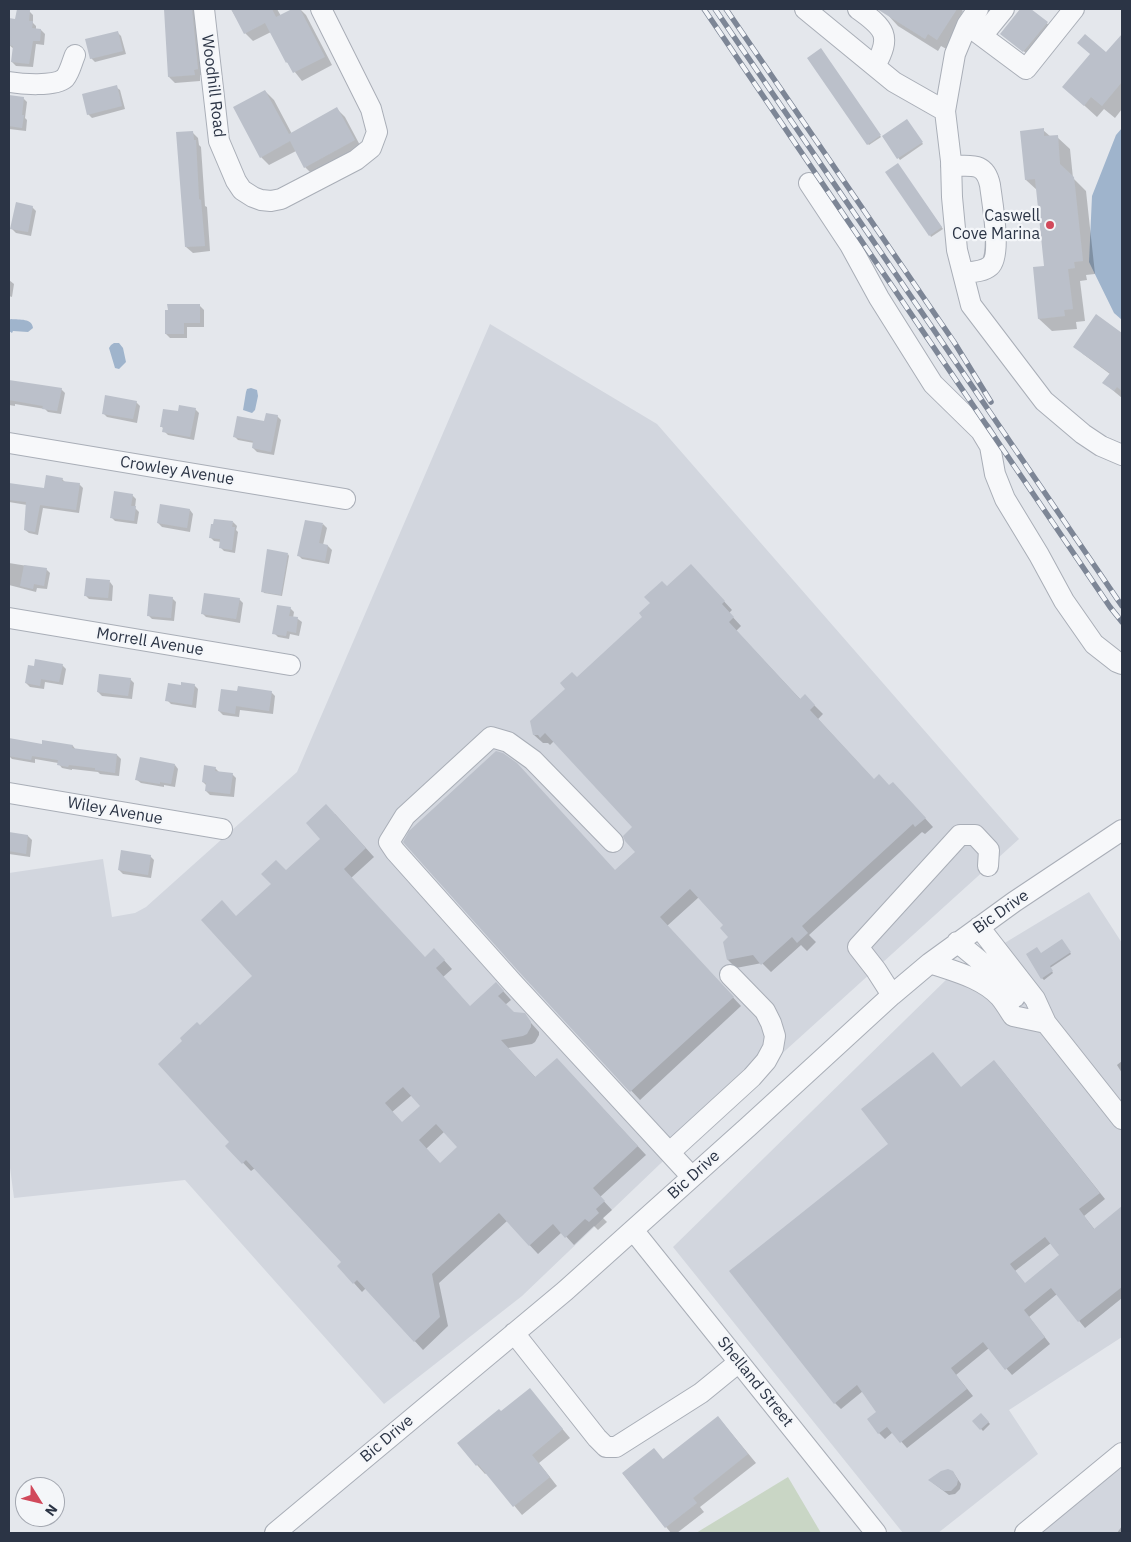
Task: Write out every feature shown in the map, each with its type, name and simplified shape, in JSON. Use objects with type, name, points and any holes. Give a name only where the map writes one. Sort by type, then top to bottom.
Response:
[{"type":"street","name":"Woodhill Road","points":[[204,9],[219,141],[236,182],[242,190],[253,198],[271,201],[281,199],[356,160],[371,148],[377,132],[371,109],[321,9]]},
{"type":"street","points":[[805,9],[894,82],[945,111]]},
{"type":"street","points":[[858,9],[879,26],[884,38],[884,51],[875,66]]},
{"type":"street","points":[[1004,9],[976,23],[955,54],[945,111],[957,250],[971,304],[1044,401],[1095,442],[1122,456]]},
{"type":"street","points":[[976,23],[1026,69],[1074,9]]},
{"type":"street","points":[[9,82],[43,84],[63,80],[75,55]]},
{"type":"street","points":[[951,166],[974,166],[984,169],[990,185],[996,246],[995,258],[991,266],[982,270],[963,273]]},
{"type":"street","points":[[809,183],[850,245],[879,298],[933,384],[981,431],[990,446],[995,474],[1005,499],[1064,600],[1094,644],[1122,664]]},
{"type":"street","name":"Crowley Avenue","points":[[9,443],[346,499]]},
{"type":"street","name":"Morrell Avenue","points":[[9,618],[290,665]]},
{"type":"street","points":[[613,842],[533,760],[508,742],[491,737],[405,816],[389,842],[512,982],[692,1177]]},
{"type":"street","name":"Wiley Avenue","points":[[9,794],[222,830]]},
{"type":"street","name":"Bic Drive","points":[[275,1533],[514,1333],[633,1230],[892,995],[930,963],[979,926],[1122,830]]},
{"type":"street","points":[[892,995],[858,947],[960,835],[975,835],[989,850],[988,866]]},
{"type":"street","points":[[979,926],[1035,999],[1046,1023],[1122,1118]]},
{"type":"street","points":[[957,942],[991,970],[1024,1008],[1046,1023]]},
{"type":"street","points":[[930,963],[971,977],[987,987],[999,996],[1013,1016],[1046,1023]]},
{"type":"street","points":[[670,1152],[752,1077],[766,1061],[773,1048],[775,1036],[771,1022],[764,1011],[730,975]]},
{"type":"street","name":"Shelland Street","points":[[633,1230],[876,1533]]},
{"type":"street","points":[[514,1333],[597,1438],[606,1446],[616,1447],[701,1393],[739,1362]]},
{"type":"street","points":[[1025,1533],[1122,1453]]},
{"type":"shaded area","points":[[490,324],[657,424],[1019,839],[660,1164],[522,1296],[384,1404],[185,1180],[14,1198],[9,1160],[9,873],[103,859],[112,917],[135,913],[146,907],[297,772]]},
{"type":"shaded area","points":[[1089,892],[1122,943],[1122,1337],[1009,1410],[1038,1454],[938,1533],[903,1533],[673,1247],[950,976]]},
{"type":"shaded area","points":[[1122,1466],[1122,1533],[1040,1533]]},
{"type":"green space","points":[[788,1477],[821,1533],[696,1533]]},
{"type":"water","points":[[1122,128],[1122,320],[1114,313],[1089,262],[1092,196],[1116,135]]},
{"type":"water","points":[[9,320],[28,321],[33,328],[28,332],[13,331],[12,333],[9,331]]},
{"type":"water","points":[[114,343],[119,343],[123,348],[126,362],[119,369],[115,368],[109,348]]},
{"type":"water","points":[[247,389],[257,390],[258,396],[255,410],[252,413],[243,410]]},
{"type":"building","points":[[17,9],[30,10],[29,21],[33,21],[32,28],[41,29],[40,41],[33,41],[29,64],[11,62],[13,46],[9,45],[9,18],[15,19]]},
{"type":"building","points":[[164,9],[192,9],[198,69],[194,70],[195,75],[168,77]]},
{"type":"building","points":[[231,9],[272,9],[276,17],[292,9],[300,9],[325,57],[293,73],[265,23],[244,34]]},
{"type":"building","points":[[877,9],[957,9],[937,40],[928,34],[925,39]]},
{"type":"building","points":[[1020,9],[1031,9],[1048,22],[1023,52],[1000,34]]},
{"type":"building","points":[[118,31],[123,51],[90,59],[85,39]]},
{"type":"building","points":[[1085,34],[1106,52],[1122,34],[1122,82],[1102,106],[1091,97],[1084,106],[1062,87],[1090,54],[1077,43]]},
{"type":"building","points":[[821,48],[881,135],[867,145],[807,58]]},
{"type":"building","points":[[117,85],[122,106],[87,115],[82,94]]},
{"type":"building","points":[[265,90],[289,134],[337,107],[355,140],[304,168],[290,141],[260,158],[233,107]]},
{"type":"building","points":[[9,95],[24,97],[22,128],[9,126]]},
{"type":"building","points":[[907,119],[923,142],[897,159],[882,136]]},
{"type":"building","name":"Caswell Cove Marina","points":[[1044,128],[1044,136],[1058,135],[1060,164],[1074,177],[1083,261],[1074,262],[1075,268],[1068,269],[1073,309],[1064,310],[1065,316],[1038,319],[1033,267],[1044,266],[1035,179],[1025,180],[1020,131]]},
{"type":"building","points":[[193,131],[194,140],[196,140],[199,199],[201,200],[205,246],[185,247],[176,132]]},
{"type":"building","points":[[898,163],[942,227],[929,236],[885,172]]},
{"type":"building","points":[[16,202],[33,206],[28,232],[10,229]]},
{"type":"building","points":[[167,304],[200,304],[200,323],[184,323],[184,334],[165,334],[165,310],[168,310]]},
{"type":"building","points":[[1096,314],[1122,333],[1122,391],[1117,387],[1114,391],[1102,383],[1110,373],[1073,347]]},
{"type":"building","points":[[9,380],[62,388],[57,411],[42,409],[43,406],[9,400]]},
{"type":"building","points":[[105,395],[137,401],[133,419],[102,414]]},
{"type":"building","points":[[179,405],[196,408],[190,437],[162,432],[163,427],[160,427],[163,409],[178,411]]},
{"type":"building","points":[[266,413],[278,415],[271,452],[252,448],[253,441],[233,437],[237,416],[264,421]]},
{"type":"building","points":[[46,475],[63,478],[62,481],[80,483],[76,510],[40,505],[35,532],[24,530],[26,502],[9,500],[9,483],[44,488]]},
{"type":"building","points":[[114,491],[133,494],[131,506],[136,506],[134,521],[110,518]]},
{"type":"building","points":[[160,504],[190,509],[187,528],[157,523]]},
{"type":"building","points":[[214,519],[233,521],[232,527],[235,527],[232,550],[219,548],[220,539],[209,538],[211,524],[213,524]]},
{"type":"building","points":[[305,520],[323,523],[319,543],[328,545],[325,561],[297,556]]},
{"type":"building","points":[[267,549],[288,553],[281,595],[261,592]]},
{"type":"building","points":[[691,564],[725,601],[722,604],[734,617],[729,622],[800,699],[805,694],[815,705],[810,710],[874,779],[879,774],[889,785],[893,782],[926,818],[915,827],[913,824],[802,926],[808,933],[797,943],[792,937],[761,965],[753,955],[727,960],[723,942],[728,937],[720,928],[723,925],[690,889],[660,917],[734,997],[630,1092],[403,842],[409,831],[496,751],[503,753],[517,763],[615,870],[635,852],[623,836],[632,827],[545,733],[540,738],[538,735],[533,735],[530,721],[565,689],[560,683],[572,672],[577,677],[642,617],[639,613],[650,603],[644,597],[662,581],[667,586]]},
{"type":"building","points":[[24,565],[47,568],[44,586],[34,584],[33,589],[20,586]]},
{"type":"building","points":[[86,578],[110,580],[108,598],[84,596]]},
{"type":"building","points":[[204,593],[240,598],[236,619],[201,614]]},
{"type":"building","points":[[149,594],[173,597],[171,618],[147,616]]},
{"type":"building","points":[[277,605],[291,607],[289,616],[298,617],[296,633],[287,631],[286,636],[272,634]]},
{"type":"building","points":[[35,659],[63,664],[59,682],[41,679],[40,686],[25,683],[28,665],[34,666]]},
{"type":"building","points":[[99,674],[131,678],[128,696],[97,692]]},
{"type":"building","points":[[181,682],[195,684],[192,705],[165,701],[168,683],[181,685]]},
{"type":"building","points":[[238,686],[272,691],[269,711],[236,706],[235,714],[218,711],[221,689],[237,691]]},
{"type":"building","points":[[9,738],[42,744],[42,740],[73,745],[72,748],[117,754],[115,773],[95,770],[95,768],[57,765],[58,760],[32,756],[31,760],[9,756]]},
{"type":"building","points":[[140,757],[175,764],[171,784],[135,780]]},
{"type":"building","points":[[204,765],[216,767],[215,771],[233,773],[230,794],[205,791],[206,783],[202,782]]},
{"type":"building","points":[[326,804],[366,848],[344,869],[425,957],[434,948],[445,960],[436,968],[470,1006],[496,982],[504,991],[498,996],[514,1012],[525,1013],[531,1022],[531,1027],[527,1034],[501,1040],[535,1077],[557,1058],[638,1146],[593,1188],[605,1201],[596,1209],[599,1213],[589,1222],[585,1219],[565,1238],[553,1224],[529,1246],[499,1213],[432,1274],[440,1317],[414,1342],[357,1280],[353,1284],[337,1266],[341,1262],[246,1160],[242,1164],[225,1146],[229,1142],[158,1064],[182,1041],[180,1038],[197,1022],[200,1025],[252,976],[201,920],[222,900],[236,916],[271,884],[261,874],[276,860],[286,870],[320,839],[306,823]],"holes":[[[403,1087],[420,1106],[402,1122],[385,1103]],[[436,1124],[457,1147],[440,1163],[419,1140]]]},
{"type":"building","points":[[9,832],[28,835],[26,854],[9,851]]},
{"type":"building","points":[[121,850],[151,855],[148,875],[118,870]]},
{"type":"building","points":[[1062,939],[1071,952],[1050,966],[1053,971],[1041,979],[1026,954],[1037,947],[1041,953]]},
{"type":"building","points":[[933,1052],[961,1087],[994,1060],[1100,1193],[1079,1209],[1094,1229],[1122,1206],[1122,1287],[1078,1322],[1051,1288],[1024,1310],[1045,1337],[1005,1370],[983,1342],[951,1368],[967,1389],[900,1443],[887,1427],[878,1434],[867,1419],[876,1412],[857,1385],[834,1404],[729,1271],[888,1144],[861,1109]],"holes":[[[1045,1237],[1059,1255],[1025,1283],[1010,1264]]]},
{"type":"building","points":[[530,1388],[563,1429],[532,1455],[550,1477],[513,1507],[478,1464],[476,1466],[457,1443],[499,1409],[501,1411]]},
{"type":"building","points":[[981,1413],[989,1422],[980,1430],[972,1421]]},
{"type":"building","points":[[718,1416],[748,1454],[693,1498],[697,1503],[665,1528],[622,1473],[654,1448],[663,1459]]},
{"type":"building","points":[[948,1469],[953,1471],[958,1480],[957,1485],[951,1491],[944,1491],[928,1480],[941,1471]]},
{"type":"railway","points":[[704,9],[1122,622]]},
{"type":"railway","points":[[715,9],[1122,606]]},
{"type":"railway","points":[[726,9],[954,342],[991,402]]},
{"type":"place","name":"Caswell Cove Marina","points":[[1050,225]]}]
